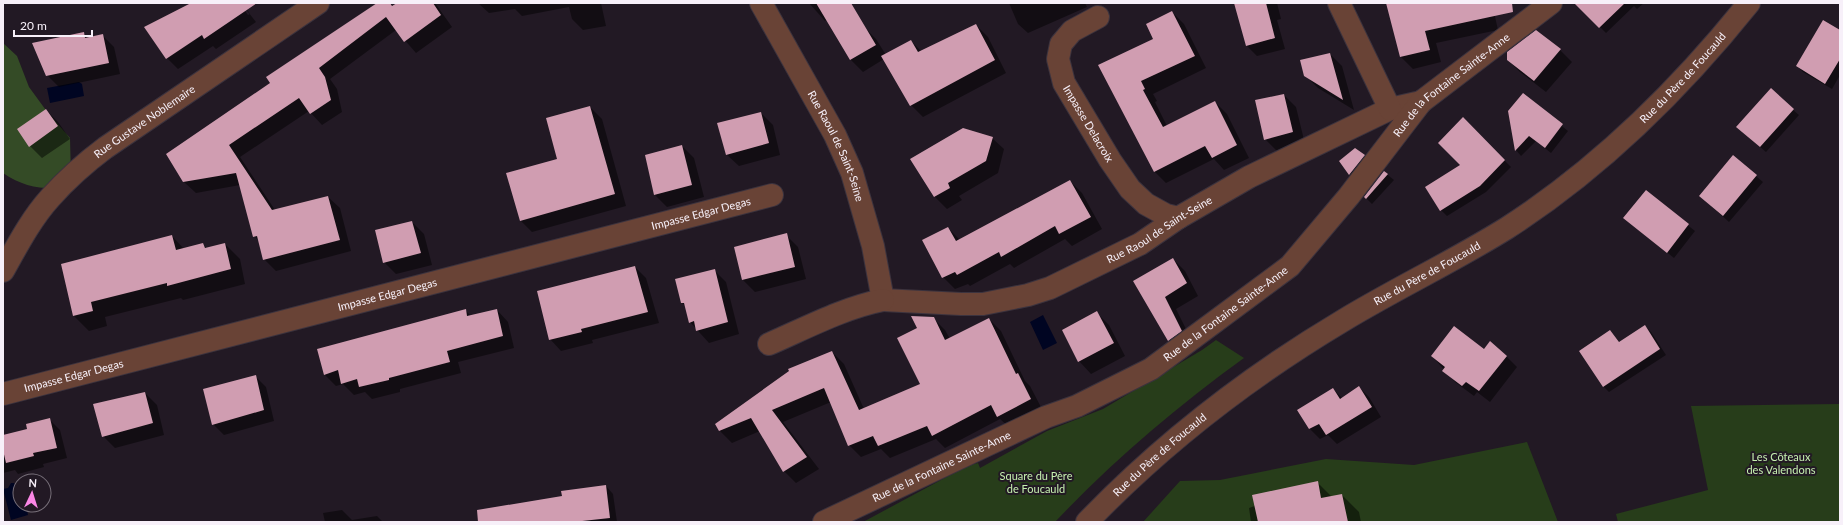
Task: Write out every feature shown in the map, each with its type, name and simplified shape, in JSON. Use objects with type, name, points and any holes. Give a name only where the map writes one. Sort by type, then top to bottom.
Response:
[{"type":"street","name":"Rue Gustave Noblemaire","points":[[3,271],[28,229],[49,199],[77,170],[105,148],[318,3]]},
{"type":"street","name":"Rue Raoul de Saint-Seine","points":[[761,3],[835,135],[852,173],[873,246],[883,300]]},
{"type":"street","points":[[1339,3],[1390,109]]},
{"type":"street","name":"Rue de la Fontaine Sainte-Anne","points":[[824,522],[1046,417],[1077,406],[1151,368],[1290,266],[1349,196],[1421,102],[1551,3]]},
{"type":"street","name":"Rue du Père de Foucauld","points":[[1087,522],[1128,482],[1182,435],[1221,402],[1265,370],[1344,320],[1507,227],[1568,184],[1653,111],[1694,68],[1749,3]]},
{"type":"street","name":"Impasse Delacroix","points":[[1098,17],[1072,31],[1061,44],[1058,59],[1064,83],[1110,160],[1130,189],[1146,204],[1166,215],[1178,218]]},
{"type":"street","name":"Rue Raoul de Saint-Seine","points":[[769,344],[846,310],[883,300],[983,304],[1028,295],[1050,288],[1140,244],[1178,218],[1249,177],[1390,109],[1421,102]]},
{"type":"street","name":"Impasse Edgar Degas","points":[[3,394],[772,195]]},
{"type":"green space","points":[[3,43],[17,56],[29,87],[48,113],[70,138],[71,176],[61,188],[30,186],[3,173]]},
{"type":"green space","name":"Square du Père de Foucauld","points":[[1216,340],[1244,358],[1169,416],[1100,477],[1055,522],[863,522],[967,466],[978,463],[980,468],[1047,431],[1103,409],[1202,350]]},
{"type":"green space","name":"Les Côteaux des Valendons","points":[[1840,404],[1840,522],[1618,522],[1616,514],[1708,490],[1691,406]]},
{"type":"green space","points":[[1527,442],[1558,522],[1143,522],[1180,481],[1220,480],[1326,459],[1414,465]]},
{"type":"water","points":[[79,82],[82,84],[84,96],[50,103],[47,88]]},
{"type":"water","points":[[1043,315],[1057,343],[1043,350],[1030,322]]},
{"type":"water","points":[[12,483],[12,513],[28,513],[28,515],[11,520],[3,489],[8,488]]},
{"type":"building","points":[[191,3],[257,3],[204,39],[202,35],[166,59],[144,27]]},
{"type":"building","points":[[377,3],[390,3],[392,6],[397,3],[433,3],[441,15],[404,42],[386,17],[319,68],[325,77],[331,100],[310,114],[299,98],[229,145],[272,210],[328,196],[340,240],[263,260],[257,236],[253,237],[236,173],[183,182],[166,154],[270,83],[266,77]]},
{"type":"building","points":[[816,3],[851,3],[876,45],[850,60]]},
{"type":"building","points":[[1234,3],[1266,3],[1275,38],[1246,46]]},
{"type":"building","points":[[1386,3],[1512,3],[1513,12],[1425,31],[1430,50],[1400,57]]},
{"type":"building","points":[[1574,3],[1625,3],[1599,28]]},
{"type":"building","points":[[1172,11],[1195,56],[1141,81],[1145,89],[1143,90],[1163,127],[1215,101],[1237,145],[1212,158],[1205,146],[1154,172],[1098,65],[1153,39],[1146,24]]},
{"type":"building","points":[[1823,20],[1840,30],[1840,59],[1825,84],[1796,66]]},
{"type":"building","points":[[976,24],[995,60],[910,106],[881,56],[911,40],[918,52]]},
{"type":"building","points":[[1536,30],[1561,49],[1534,81],[1507,60],[1507,52]]},
{"type":"building","points":[[84,32],[85,38],[103,34],[109,63],[46,76],[32,43]]},
{"type":"building","points":[[1330,53],[1343,100],[1304,76],[1300,60]]},
{"type":"building","points":[[1771,88],[1794,109],[1760,147],[1736,127]]},
{"type":"building","points":[[1523,93],[1563,124],[1545,148],[1529,136],[1515,151],[1508,111]]},
{"type":"building","points":[[1284,94],[1293,132],[1264,140],[1255,100]]},
{"type":"building","points":[[590,106],[615,194],[520,221],[506,173],[557,159],[546,118]]},
{"type":"building","points":[[46,109],[58,126],[29,147],[17,129]]},
{"type":"building","points":[[761,112],[769,143],[726,155],[717,123]]},
{"type":"building","points":[[1463,117],[1505,160],[1480,186],[1440,211],[1425,187],[1460,165],[1438,143]]},
{"type":"building","points":[[963,128],[993,137],[986,161],[948,183],[950,188],[934,197],[910,159]]},
{"type":"building","points":[[682,145],[692,185],[654,195],[645,155]]},
{"type":"building","points":[[1355,148],[1365,155],[1349,175],[1339,161]]},
{"type":"building","points":[[1733,155],[1757,175],[1723,216],[1699,196]]},
{"type":"building","points":[[1384,171],[1388,174],[1366,199],[1364,197]]},
{"type":"building","points":[[1070,180],[1091,217],[1059,234],[1055,226],[1001,257],[999,252],[957,275],[955,272],[942,278],[922,240],[948,227],[956,241]]},
{"type":"building","points":[[1646,190],[1689,224],[1667,253],[1623,218]]},
{"type":"building","points":[[412,221],[421,253],[383,263],[375,230]]},
{"type":"building","points":[[787,233],[795,267],[742,280],[734,247]]},
{"type":"building","points":[[172,235],[176,250],[203,243],[205,248],[225,243],[231,269],[167,286],[167,283],[91,302],[93,311],[73,316],[61,264]]},
{"type":"building","points":[[1173,258],[1187,283],[1165,297],[1182,331],[1168,341],[1133,281]]},
{"type":"building","points":[[635,266],[648,312],[581,329],[582,332],[549,340],[537,291]]},
{"type":"building","points":[[715,269],[728,322],[696,331],[694,321],[689,323],[684,303],[681,303],[675,279]]},
{"type":"building","points":[[466,309],[467,316],[497,309],[503,336],[447,351],[450,362],[359,387],[357,379],[341,384],[338,370],[324,375],[317,349]]},
{"type":"building","points":[[1097,311],[1114,343],[1078,362],[1062,330]]},
{"type":"building","points":[[911,316],[934,317],[945,340],[989,318],[1016,374],[1018,373],[1031,399],[997,417],[991,405],[932,436],[927,426],[878,446],[873,436],[848,446],[824,388],[772,410],[807,457],[783,472],[751,418],[719,431],[715,424],[789,371],[788,369],[832,351],[859,410],[920,384],[897,338],[917,328]]},
{"type":"building","points":[[1645,325],[1660,349],[1603,387],[1579,351],[1610,330],[1619,342]]},
{"type":"building","points":[[1454,326],[1484,349],[1490,341],[1507,356],[1479,391],[1466,382],[1462,386],[1442,371],[1445,367],[1431,356]]},
{"type":"building","points":[[256,375],[264,410],[212,425],[203,389]]},
{"type":"building","points":[[1359,386],[1372,407],[1326,435],[1319,424],[1309,429],[1297,410],[1333,388],[1340,399]]},
{"type":"building","points":[[145,392],[153,423],[102,437],[93,404]]},
{"type":"building","points":[[50,418],[57,448],[33,453],[34,456],[6,463],[3,450],[3,435],[27,429],[26,424]]},
{"type":"building","points":[[1318,481],[1321,498],[1342,494],[1348,522],[1258,522],[1252,495]]},
{"type":"building","points":[[606,485],[610,518],[573,522],[478,522],[477,510],[562,496],[561,491]]}]
